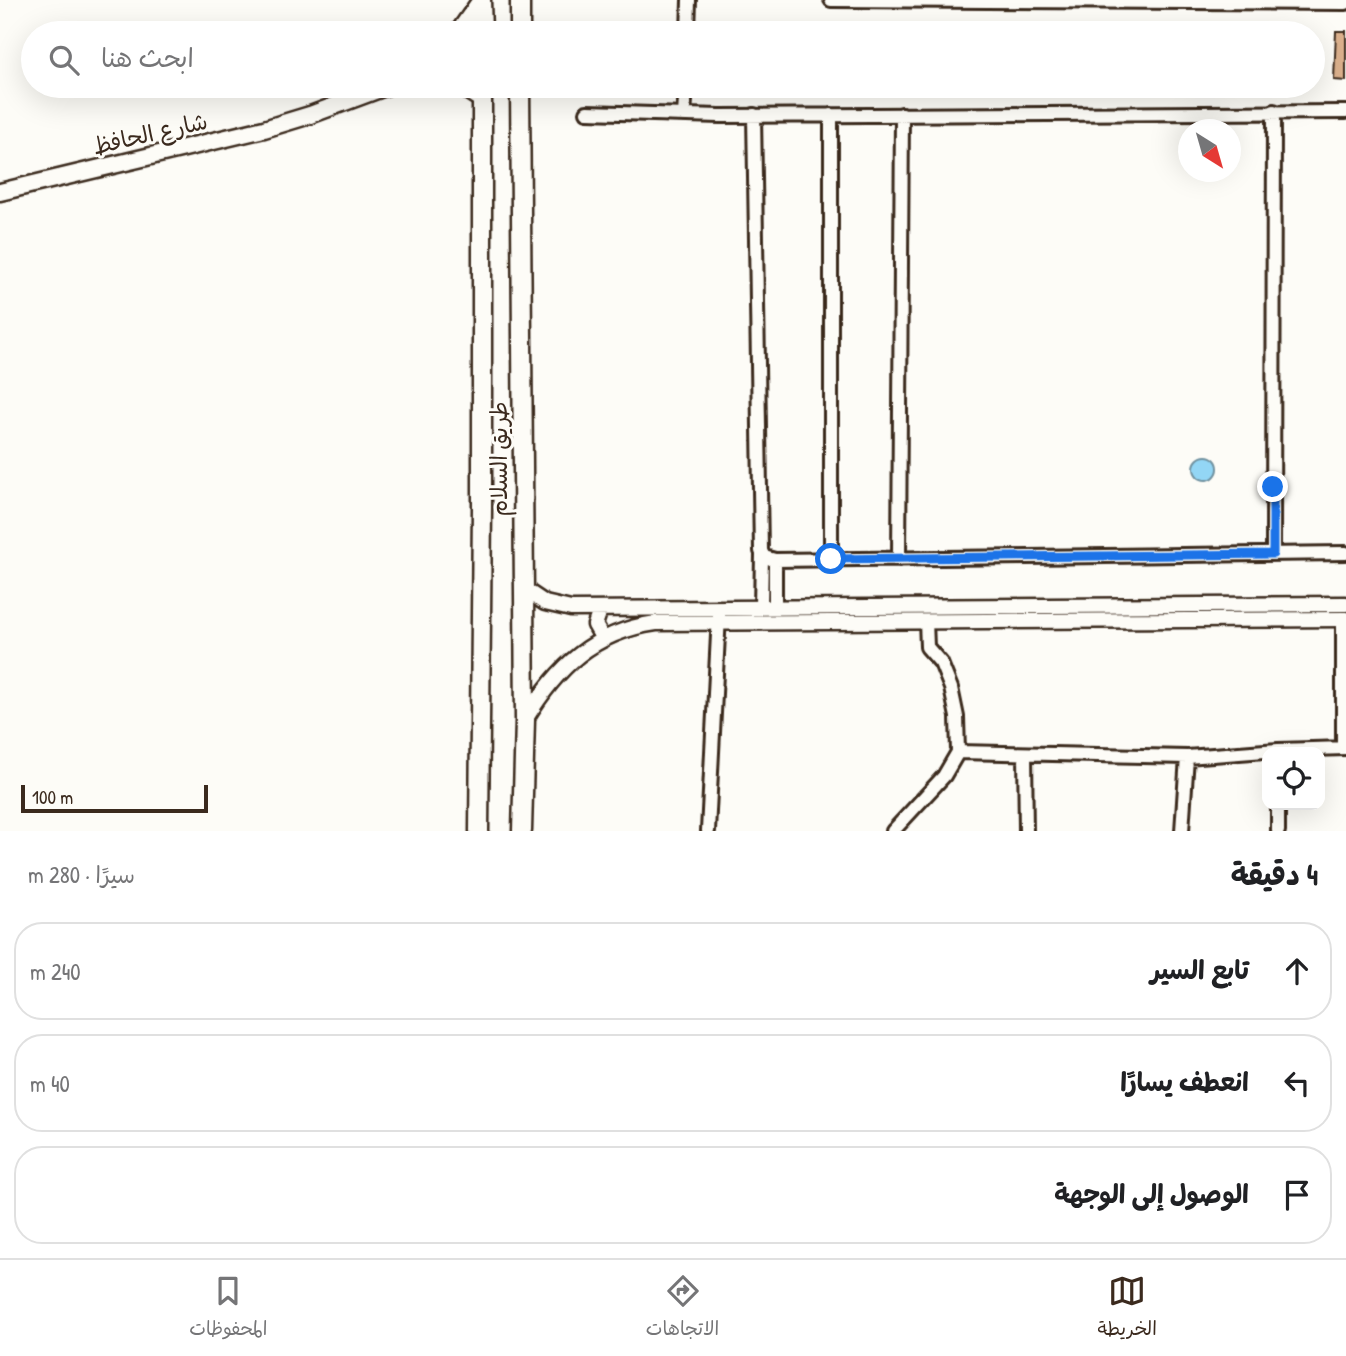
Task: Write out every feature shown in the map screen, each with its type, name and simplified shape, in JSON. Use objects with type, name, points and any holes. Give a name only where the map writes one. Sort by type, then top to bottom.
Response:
[{"type":"main road","points":[[466,21],[481,0]]},
{"type":"main road","points":[[481,0],[482,21]]},
{"type":"main road","points":[[520,0],[520,21]]},
{"type":"main road","name":"شارع الحافظ","points":[[0,192],[264,129],[356,98]]},
{"type":"main road","name":"طريق السلام","points":[[479,831],[482,98]]},
{"type":"main road","name":"طريق السلام","points":[[520,98],[525,720],[522,831]]},
{"type":"street","points":[[688,21],[689,0]]},
{"type":"street","points":[[831,0],[1346,3]]},
{"type":"street","points":[[684,114],[685,98]]},
{"type":"street","points":[[1273,554],[1274,111]]},
{"type":"street","points":[[587,112],[754,115],[1346,112]]},
{"type":"street","points":[[899,559],[902,114]]},
{"type":"street","points":[[754,115],[762,555],[768,607]]},
{"type":"street","points":[[831,115],[831,559]]},
{"type":"street","points":[[762,555],[766,559],[775,560],[1346,553]]},
{"type":"street","points":[[768,607],[775,560]]},
{"type":"street","points":[[524,589],[534,597],[558,607],[719,615],[926,621],[1344,620],[1345,748],[1325,749]]},
{"type":"street","points":[[525,720],[543,691],[566,665],[603,639],[642,625],[768,607],[1346,604]]},
{"type":"street","points":[[600,610],[595,625],[603,639]]},
{"type":"street","points":[[708,831],[719,615]]},
{"type":"street","points":[[892,831],[944,776],[958,752],[957,717],[951,688],[941,663],[927,648],[926,621]]},
{"type":"street","points":[[958,752],[1187,757],[1262,752]]},
{"type":"street","points":[[1025,754],[1026,831]]},
{"type":"street","points":[[1182,831],[1187,757]]},
{"type":"street","points":[[1278,810],[1278,831]]},
{"type":"water","points":[[1206,456],[1215,459],[1218,468],[1215,477],[1206,480],[1197,477],[1194,468],[1197,459]]},
{"type":"building","points":[[1336,31],[1346,31],[1346,81],[1334,80]]},
{"type":"route","points":[[831,559],[1273,554],[1273,487]]}]
